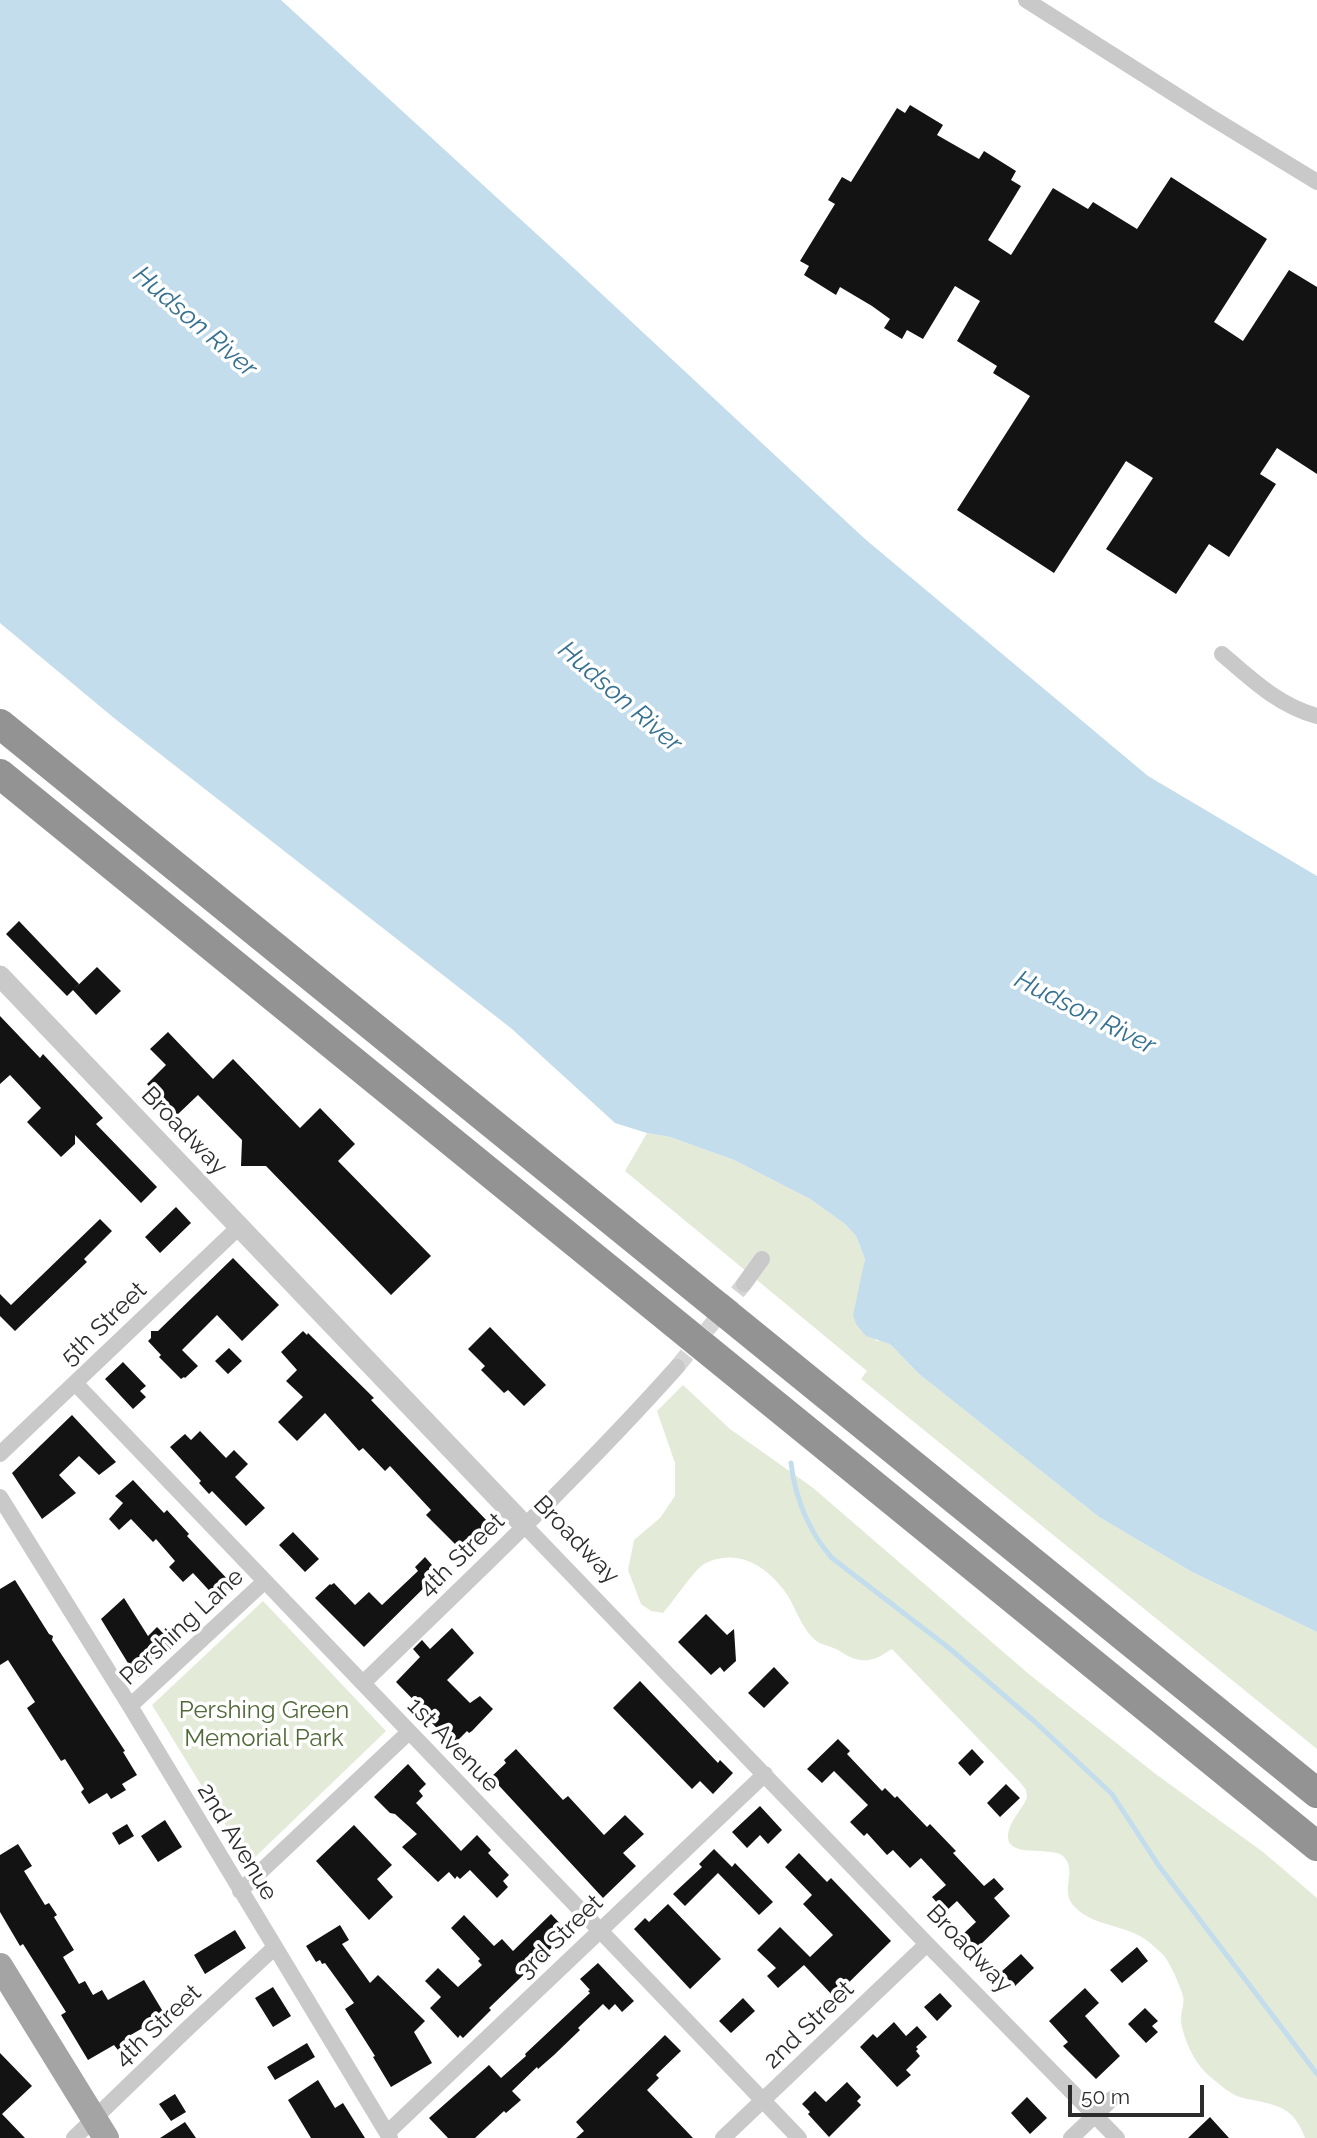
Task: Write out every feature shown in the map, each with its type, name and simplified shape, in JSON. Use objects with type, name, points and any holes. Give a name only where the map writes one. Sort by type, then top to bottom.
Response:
[{"type":"highway","points":[[0,724],[1317,1793]]},
{"type":"highway","points":[[0,774],[1317,1846]]},
{"type":"main road","points":[[0,1966],[100,2128]]},
{"type":"street","points":[[1026,0],[1209,117],[1317,182]]},
{"type":"street","points":[[1222,654],[1270,695],[1317,716]]},
{"type":"street","name":"Broadway","points":[[0,976],[525,1526],[1117,2138]]},
{"type":"street","name":"5th Street","points":[[0,1454],[239,1227]]},
{"type":"street","points":[[744,1284],[761,1259]]},
{"type":"street","name":"4th Street","points":[[363,1683],[525,1526],[637,1412],[677,1367]]},
{"type":"street","name":"1st Avenue","points":[[75,1383],[799,2138]]},
{"type":"street","name":"2nd Avenue","points":[[0,1497],[130,1706],[389,2136]]},
{"type":"street","name":"Pershing Lane","points":[[130,1706],[265,1581]]},
{"type":"street","points":[[240,1891],[409,1731]]},
{"type":"street","name":"3rd Street","points":[[389,2136],[765,1774]]},
{"type":"street","name":"2nd Street","points":[[723,2138],[927,1944]]},
{"type":"street","name":"4th Street","points":[[74,2138],[100,2128],[274,1948]]},
{"type":"street","points":[[1071,2138],[1113,2098]]},
{"type":"green space","points":[[647,1133],[670,1137],[734,1160],[810,1199],[845,1224],[856,1236],[865,1259],[862,1277],[876,1341],[882,1340],[890,1344],[919,1374],[1099,1517],[1192,1572],[1317,1632],[1317,1749],[861,1379],[867,1371],[625,1171]]},
{"type":"green space","points":[[683,1385],[730,1429],[812,1487],[1030,1675],[1157,1775],[1263,1852],[1317,1898],[1317,2138],[1305,2138],[1301,2128],[1286,2110],[1237,2096],[1202,2069],[1184,2036],[1181,2019],[1183,1996],[1165,1957],[1140,1936],[1089,1918],[1073,1905],[1068,1893],[1069,1867],[1063,1856],[1012,1846],[1008,1840],[1009,1830],[1027,1798],[1026,1790],[892,1649],[875,1658],[859,1660],[816,1641],[778,1583],[760,1567],[739,1559],[716,1559],[704,1564],[663,1613],[651,1611],[641,1604],[628,1570],[634,1540],[660,1518],[675,1496],[675,1463],[657,1411]]},
{"type":"green space","name":"Pershing Green Memorial Park","points":[[263,1601],[386,1731],[249,1863],[152,1705]]},
{"type":"water","name":"Hudson River","points":[[0,0],[281,0],[865,539],[1148,776],[1317,876],[1317,1632],[1192,1572],[1099,1517],[919,1374],[890,1344],[866,1336],[856,1324],[853,1315],[865,1259],[856,1236],[845,1224],[810,1199],[734,1160],[670,1137],[615,1123],[512,1029],[114,718],[0,623]]},
{"type":"building","points":[[910,105],[943,125],[937,135],[979,159],[984,151],[1016,171],[1011,180],[1021,186],[988,240],[1011,255],[1053,188],[1088,209],[1093,202],[1137,229],[1171,177],[1267,239],[1214,322],[1243,341],[1289,270],[1317,287],[1317,474],[1277,448],[1260,474],[1276,484],[1229,557],[1209,544],[1176,594],[1106,549],[1153,478],[1126,461],[1054,573],[957,510],[1030,396],[993,373],[997,366],[957,341],[980,301],[955,286],[923,339],[907,330],[902,339],[884,328],[890,319],[872,306],[840,287],[836,295],[804,275],[809,266],[800,261],[835,204],[828,200],[842,177],[851,182],[897,108],[905,113]]},
{"type":"building","points":[[19,921],[79,984],[67,996],[6,934]]},
{"type":"building","points":[[97,967],[121,991],[96,1015],[73,990]]},
{"type":"building","points":[[0,1016],[40,1058],[43,1054],[103,1118],[96,1124],[157,1187],[141,1203],[75,1135],[75,1144],[61,1157],[27,1122],[41,1108],[10,1075],[0,1084]]},
{"type":"building","points":[[168,1032],[213,1079],[233,1059],[300,1128],[320,1108],[355,1144],[338,1161],[431,1256],[391,1295],[266,1166],[241,1166],[242,1140],[198,1095],[177,1115],[147,1084],[166,1065],[150,1049]]},
{"type":"building","points":[[176,1207],[191,1223],[160,1253],[145,1237]]},
{"type":"building","points":[[100,1219],[112,1231],[84,1259],[87,1262],[15,1331],[0,1316],[0,1294],[11,1305]]},
{"type":"building","points":[[233,1258],[279,1305],[242,1341],[217,1315],[182,1350],[198,1366],[181,1379],[159,1357],[161,1355],[148,1341],[151,1331],[158,1331]]},
{"type":"building","points":[[490,1327],[546,1385],[524,1406],[508,1390],[504,1393],[481,1370],[485,1366],[468,1349]]},
{"type":"building","points":[[303,1331],[374,1398],[371,1400],[490,1524],[467,1547],[465,1545],[461,1550],[426,1515],[431,1510],[390,1466],[385,1471],[363,1448],[359,1451],[325,1413],[297,1441],[278,1422],[303,1397],[286,1381],[297,1370],[281,1352]]},
{"type":"building","points":[[229,1348],[242,1361],[228,1374],[215,1361]]},
{"type":"building","points":[[123,1362],[146,1386],[140,1391],[146,1397],[133,1409],[105,1379]]},
{"type":"building","points":[[72,1415],[116,1462],[99,1475],[79,1456],[59,1475],[76,1493],[42,1519],[12,1473]]},
{"type":"building","points":[[200,1431],[226,1458],[234,1450],[248,1464],[235,1477],[265,1508],[246,1526],[212,1491],[209,1494],[199,1483],[201,1481],[170,1447],[185,1434],[191,1440]]},
{"type":"building","points":[[133,1480],[164,1513],[167,1510],[189,1534],[187,1536],[232,1584],[217,1599],[193,1573],[183,1582],[169,1567],[175,1561],[156,1539],[153,1542],[131,1519],[119,1530],[109,1519],[123,1503],[115,1496]]},
{"type":"building","points":[[293,1532],[319,1559],[305,1572],[279,1545]]},
{"type":"building","points":[[425,1557],[439,1573],[364,1647],[315,1598],[334,1583],[355,1605],[369,1592],[382,1605],[418,1571],[415,1567]]},
{"type":"building","points":[[15,1580],[125,1751],[123,1752],[137,1775],[122,1784],[126,1790],[111,1799],[107,1793],[89,1804],[81,1792],[84,1789],[65,1759],[61,1761],[27,1708],[35,1702],[8,1660],[0,1665],[0,1589]]},
{"type":"building","points":[[124,1598],[148,1636],[157,1627],[175,1645],[139,1677],[101,1619]]},
{"type":"building","points":[[706,1614],[727,1635],[734,1629],[736,1661],[724,1672],[720,1667],[711,1675],[678,1642]]},
{"type":"building","points":[[452,1628],[474,1653],[447,1680],[470,1703],[480,1696],[493,1709],[472,1731],[467,1731],[453,1745],[396,1682],[420,1657],[413,1649],[422,1640],[430,1649]]},
{"type":"building","points":[[774,1667],[789,1683],[764,1708],[748,1693]]},
{"type":"building","points":[[640,1681],[718,1763],[720,1760],[733,1773],[713,1794],[700,1781],[692,1789],[613,1708]]},
{"type":"building","points":[[838,1739],[850,1751],[847,1754],[882,1791],[885,1788],[895,1798],[897,1796],[927,1827],[930,1824],[984,1886],[994,1878],[1004,1889],[994,1898],[1010,1916],[977,1948],[963,1934],[976,1922],[957,1901],[945,1912],[932,1897],[946,1885],[921,1858],[910,1868],[893,1850],[887,1855],[867,1833],[864,1836],[850,1822],[868,1805],[834,1771],[822,1783],[807,1769]]},
{"type":"building","points":[[516,1749],[563,1800],[568,1796],[604,1835],[625,1815],[644,1834],[623,1853],[636,1866],[603,1898],[491,1777]]},
{"type":"building","points":[[972,1749],[984,1762],[970,1776],[958,1763]]},
{"type":"building","points":[[408,1764],[426,1784],[419,1791],[423,1796],[416,1803],[461,1851],[477,1835],[491,1850],[488,1853],[509,1875],[503,1881],[508,1887],[497,1898],[470,1870],[460,1879],[457,1876],[455,1879],[449,1872],[438,1882],[402,1847],[417,1834],[374,1797]]},
{"type":"building","points":[[1006,1784],[1020,1798],[1000,1817],[987,1803]]},
{"type":"building","points":[[760,1806],[782,1830],[768,1844],[760,1835],[747,1848],[732,1832]]},
{"type":"building","points":[[165,1820],[182,1847],[158,1862],[141,1836]]},
{"type":"building","points":[[127,1824],[134,1836],[119,1845],[112,1833]]},
{"type":"building","points":[[354,1825],[392,1865],[377,1879],[393,1897],[369,1920],[316,1861]]},
{"type":"building","points":[[18,1844],[32,1866],[24,1871],[45,1905],[49,1903],[57,1915],[54,1917],[74,1950],[63,1957],[79,1984],[85,1981],[93,1995],[102,1990],[108,2000],[144,1980],[165,2015],[129,2036],[132,2041],[118,2050],[114,2045],[88,2060],[61,2015],[66,2012],[0,1912],[0,1855]]},
{"type":"building","points":[[714,1849],[732,1867],[735,1863],[773,1902],[759,1915],[718,1873],[685,1906],[673,1894],[702,1867],[699,1864]]},
{"type":"building","points":[[799,1853],[827,1882],[831,1878],[891,1941],[834,1997],[804,1965],[778,1988],[767,1976],[776,1968],[757,1950],[780,1927],[810,1957],[833,1935],[803,1904],[812,1895],[785,1867]]},
{"type":"building","points":[[668,1904],[721,1959],[690,1989],[634,1929],[645,1918],[649,1922]]},
{"type":"building","points":[[551,1914],[568,1932],[489,2008],[491,2010],[463,2038],[460,2035],[458,2038],[430,2008],[441,1997],[425,1981],[438,1968],[458,1987],[482,1965],[478,1961],[480,1959],[451,1928],[464,1915],[494,1946],[502,1939],[513,1951]]},
{"type":"building","points":[[340,1925],[349,1940],[342,1944],[370,1983],[378,1975],[425,2021],[414,2032],[432,2063],[391,2087],[345,2009],[354,2003],[325,1963],[322,1964],[320,1960],[316,1962],[306,1946]]},
{"type":"building","points":[[235,1930],[246,1948],[205,1974],[194,1955]]},
{"type":"building","points":[[1137,1947],[1148,1961],[1122,1983],[1110,1970]]},
{"type":"building","points":[[1021,1954],[1034,1968],[1015,1986],[1001,1972]]},
{"type":"building","points":[[598,1963],[634,2001],[622,2012],[615,2004],[609,2010],[603,2004],[554,2055],[512,2091],[521,2100],[506,2113],[504,2111],[475,2138],[448,2138],[429,2118],[489,2065],[501,2078],[526,2056],[525,2054],[590,1993],[580,1979]]},
{"type":"building","points":[[273,1987],[291,2016],[273,2027],[255,1998]]},
{"type":"building","points":[[1085,1988],[1099,2003],[1085,2016],[1120,2056],[1096,2079],[1063,2046],[1068,2042],[1049,2021]]},
{"type":"building","points":[[940,1993],[952,2006],[937,2021],[924,2007]]},
{"type":"building","points":[[743,1998],[755,2011],[731,2033],[719,2021]]},
{"type":"building","points":[[1145,2008],[1158,2021],[1152,2026],[1158,2032],[1146,2043],[1128,2024]]},
{"type":"building","points":[[894,2022],[906,2036],[917,2026],[927,2037],[916,2047],[920,2056],[906,2070],[911,2075],[897,2087],[860,2047],[873,2034],[877,2038]]},
{"type":"building","points":[[665,2035],[681,2051],[656,2075],[659,2078],[647,2090],[693,2138],[576,2138],[584,2131],[576,2122]]},
{"type":"building","points":[[307,2043],[315,2057],[275,2080],[267,2067]]},
{"type":"building","points":[[0,2053],[32,2086],[2,2114],[25,2138],[0,2138]]},
{"type":"building","points":[[318,2080],[335,2108],[343,2103],[365,2138],[311,2138],[288,2100]]},
{"type":"building","points":[[847,2082],[861,2097],[857,2101],[861,2105],[829,2137],[802,2104],[815,2091],[826,2102]]},
{"type":"building","points":[[175,2094],[186,2112],[171,2121],[159,2104]]},
{"type":"building","points":[[1027,2097],[1047,2118],[1030,2134],[1011,2113]]},
{"type":"building","points":[[1210,2117],[1229,2138],[1188,2138]]},
{"type":"building","points":[[185,2122],[196,2138],[160,2138]]},
{"type":"waterway","points":[[791,1463],[804,1514],[816,1537],[832,1558],[949,1648],[1034,1721],[1112,1794],[1159,1866],[1317,2074]]},
{"type":"tunnel","points":[[677,1367],[744,1284]]}]
